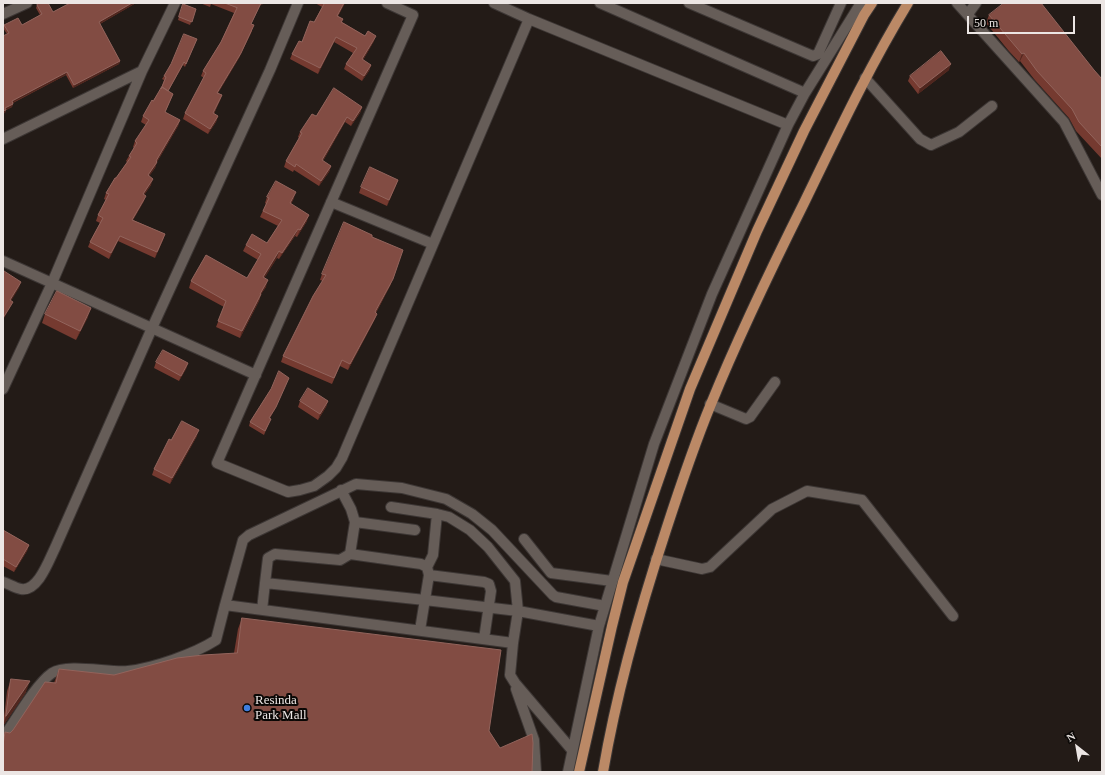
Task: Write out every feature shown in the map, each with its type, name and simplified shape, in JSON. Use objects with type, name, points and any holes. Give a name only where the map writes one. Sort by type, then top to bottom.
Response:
[{"type":"main road","points":[[580,772],[623,582],[690,389],[757,231],[801,138],[864,15],[872,3]]},
{"type":"main road","points":[[603,772],[633,636],[656,559],[687,466],[710,404],[779,254],[865,78],[908,3]]},
{"type":"street","points":[[3,14],[27,3]]},
{"type":"street","points":[[3,389],[52,283],[142,71],[175,3]]},
{"type":"street","points":[[3,582],[21,589],[28,589],[33,586],[39,579],[56,548],[152,328],[270,70],[298,3]]},
{"type":"street","points":[[387,3],[413,15],[217,464],[288,492],[314,486],[328,476],[336,468],[342,458],[529,19]]},
{"type":"street","points":[[494,3],[529,19],[788,125]]},
{"type":"street","points":[[600,3],[805,93]]},
{"type":"street","points":[[568,772],[599,626],[654,444],[712,294],[788,125],[805,93],[858,7],[841,4],[818,54],[813,56],[689,3]]},
{"type":"street","points":[[957,3],[1064,122],[1102,195]]},
{"type":"street","points":[[968,14],[976,3]]},
{"type":"street","points":[[3,139],[142,71]]},
{"type":"street","points":[[865,78],[920,139],[931,145],[959,132],[992,106]]},
{"type":"street","points":[[331,202],[433,244]]},
{"type":"street","points":[[3,261],[256,375]]},
{"type":"street","points":[[710,404],[748,419],[775,382]]},
{"type":"street","points":[[3,738],[43,680],[54,672],[72,669],[127,671],[164,663],[204,648],[216,640],[243,540],[249,534],[356,484],[402,488],[446,499],[472,514],[492,530],[553,595],[556,597],[605,606]]},
{"type":"street","points":[[341,490],[351,508],[355,522],[350,554]]},
{"type":"street","points":[[656,559],[702,569],[710,567],[772,509],[807,491],[862,500],[953,616]]},
{"type":"street","points":[[391,507],[449,517],[470,530],[498,559],[515,581],[518,611],[510,675],[534,740],[536,772]]},
{"type":"street","points":[[420,630],[428,571],[433,555],[437,514]]},
{"type":"street","points":[[355,522],[415,530]]},
{"type":"street","points":[[524,539],[551,573],[612,581]]},
{"type":"street","points":[[262,610],[268,558],[271,556],[275,554],[340,560],[350,554],[421,564],[428,571],[490,584],[484,639]]},
{"type":"street","points":[[265,583],[488,607],[599,626]]},
{"type":"street","points":[[225,605],[513,643]]},
{"type":"street","points":[[514,683],[572,750]]},
{"type":"building","points":[[41,3],[48,3],[53,12],[70,3],[132,3],[99,22],[120,61],[74,85],[67,72],[12,101],[13,104],[5,108],[6,110],[3,111],[3,36],[9,33],[4,25],[18,18],[22,25],[42,14],[37,5]]},
{"type":"building","points":[[225,3],[261,3],[251,24],[254,25],[241,53],[217,93],[222,95],[213,113],[218,116],[210,129],[185,113],[206,73],[203,71],[221,42],[237,8]]},
{"type":"building","points":[[325,3],[344,3],[337,16],[343,19],[341,22],[365,36],[368,31],[376,36],[362,59],[371,65],[364,76],[346,64],[357,48],[336,37],[320,68],[292,54],[299,41],[302,42],[310,21],[314,22]]},
{"type":"building","points":[[1004,3],[1041,3],[1102,79],[1102,147],[1079,122],[1072,109],[989,15]]},
{"type":"building","points":[[183,4],[196,9],[192,22],[179,17]]},
{"type":"building","points":[[184,34],[197,39],[186,64],[184,62],[168,91],[162,87],[161,89],[166,77],[164,76]]},
{"type":"building","points":[[941,51],[951,64],[920,88],[910,76]]},
{"type":"building","points":[[162,87],[173,94],[165,112],[180,120],[156,161],[157,162],[148,175],[153,179],[143,194],[146,196],[132,220],[165,234],[157,252],[120,236],[111,253],[90,242],[103,218],[98,215],[109,194],[106,193],[131,157],[129,156],[137,143],[135,141],[149,120],[143,116],[152,100],[153,101]]},
{"type":"building","points":[[334,88],[362,107],[353,121],[347,117],[322,160],[331,166],[321,181],[296,164],[295,167],[286,161],[302,133],[300,132],[312,114],[316,116]]},
{"type":"building","points":[[370,167],[398,180],[389,200],[361,187]]},
{"type":"building","points":[[276,181],[296,192],[290,203],[309,215],[300,230],[298,229],[282,253],[279,251],[263,277],[268,280],[242,331],[218,321],[226,301],[191,281],[206,255],[247,278],[261,254],[246,245],[252,234],[267,243],[282,220],[263,211],[269,198],[267,197]]},
{"type":"building","points":[[344,222],[372,235],[372,237],[403,250],[393,279],[375,312],[377,314],[350,364],[342,360],[334,378],[283,356],[313,296],[326,275],[322,274]]},
{"type":"building","points":[[4,271],[21,282],[10,300],[13,302],[3,318],[3,273]]},
{"type":"building","points":[[57,291],[91,308],[80,331],[45,314]]},
{"type":"building","points":[[163,350],[188,363],[181,376],[156,362]]},
{"type":"building","points":[[279,371],[289,378],[276,407],[269,418],[271,419],[265,431],[250,422],[271,389]]},
{"type":"building","points":[[308,388],[328,401],[320,414],[300,401]]},
{"type":"building","points":[[182,421],[199,430],[172,478],[154,469],[169,439],[171,440]]},
{"type":"building","points":[[3,530],[29,545],[16,567],[3,559]]},
{"type":"building","name":"Resinda Park Mall","points":[[242,618],[501,650],[489,731],[500,748],[532,734],[532,772],[3,772],[3,745],[5,732],[10,733],[13,730],[45,682],[56,683],[59,669],[114,675],[177,658],[237,653]]},
{"type":"building","points":[[11,679],[30,681],[6,716]]},
{"type":"place","name":"Resinda Park Mall","points":[[247,708]]}]
